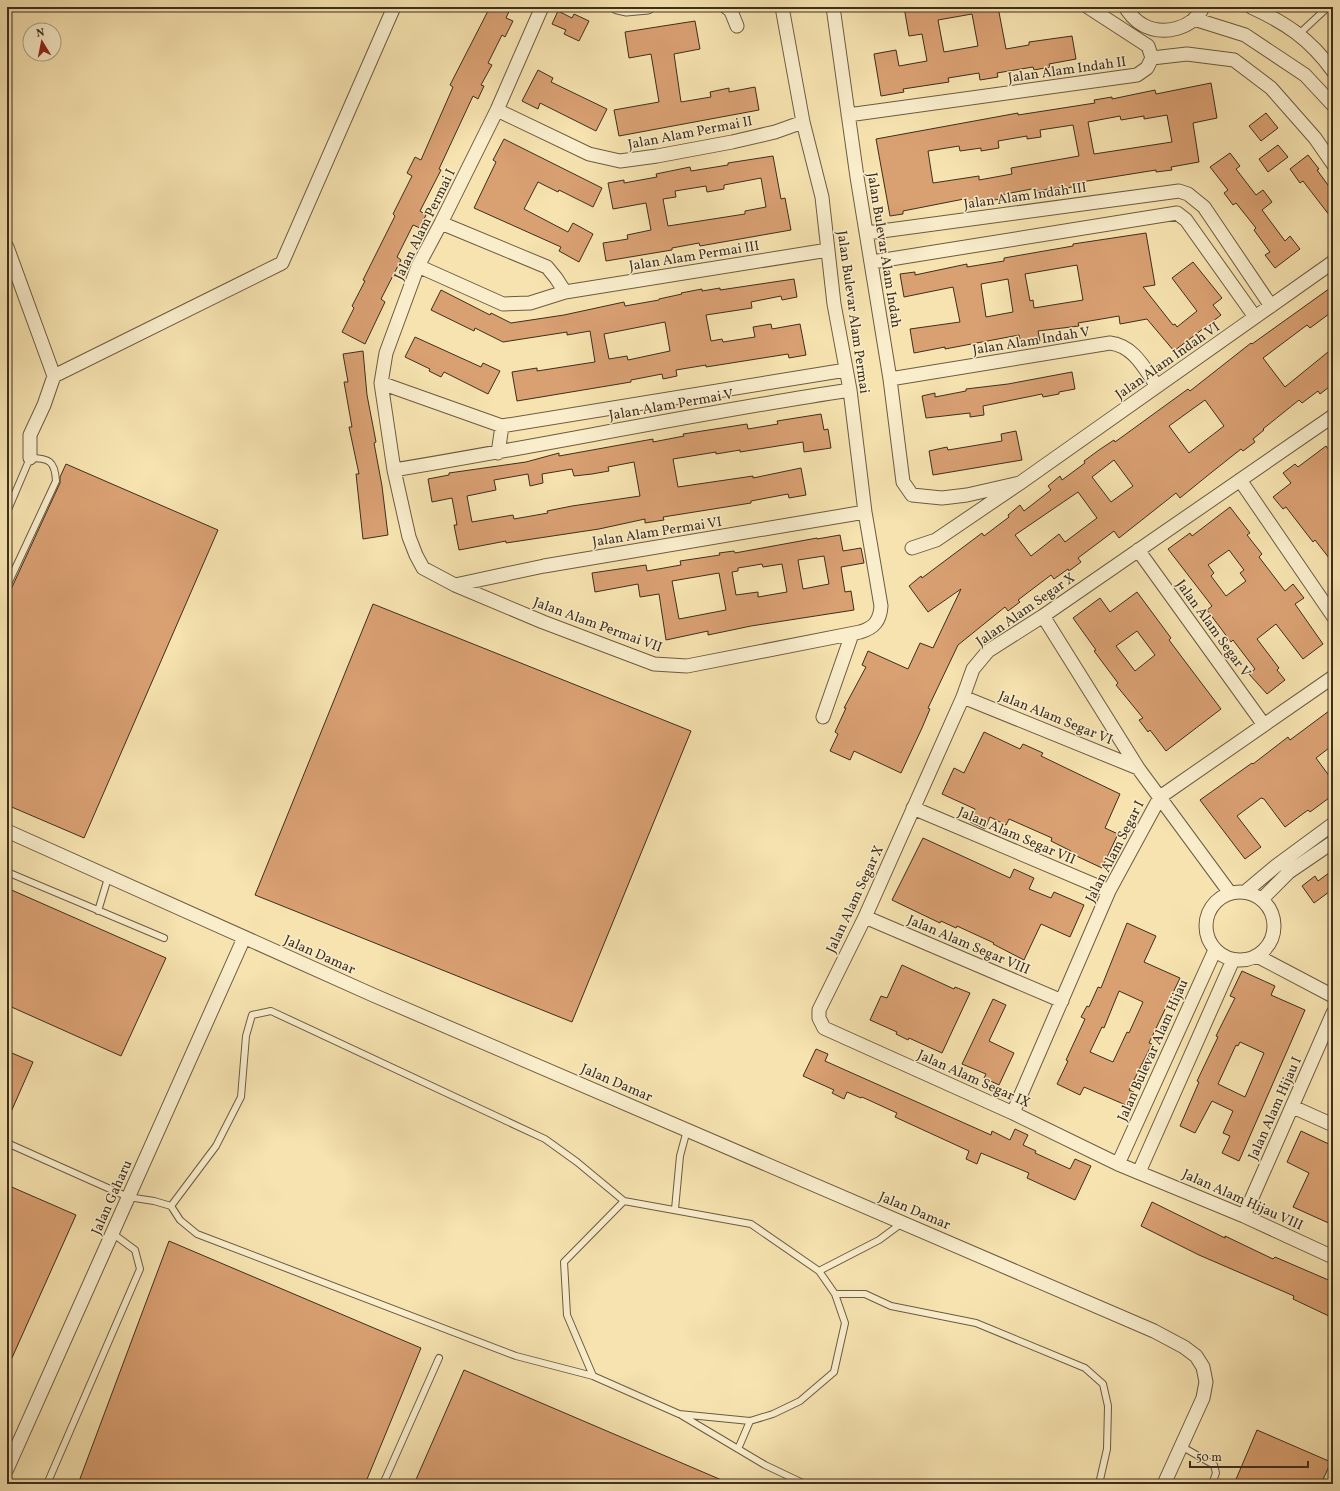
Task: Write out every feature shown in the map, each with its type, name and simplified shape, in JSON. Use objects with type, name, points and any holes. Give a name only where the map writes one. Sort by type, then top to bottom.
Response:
[{"type":"street","points":[[54,376],[282,263],[394,7]]},
{"type":"street","name":"Jalan Alam Permai I","points":[[455,585],[423,568],[409,537],[394,470],[381,383],[386,353],[418,266],[497,110],[542,7]]},
{"type":"street","points":[[617,7],[648,7]]},
{"type":"street","points":[[726,7],[731,11],[737,26]]},
{"type":"street","name":"Jalan Bulevar Alam Permai","points":[[782,7],[803,122],[822,197],[834,304],[850,390],[865,512],[882,606],[881,615],[876,623]]},
{"type":"street","name":"Jalan Bulevar Alam Indah","points":[[833,7],[866,233],[872,262],[890,379],[903,482],[912,495]]},
{"type":"street","points":[[1088,7],[1148,46],[1152,58],[1186,54],[1234,60],[1271,88],[1315,138],[1333,164]]},
{"type":"street","points":[[1125,7],[1131,16],[1142,25],[1155,30],[1169,30],[1182,27],[1194,19],[1203,7]]},
{"type":"street","points":[[1251,7],[1278,20],[1299,34],[1320,53],[1333,71]]},
{"type":"street","points":[[1194,19],[1245,35],[1305,75],[1333,105]]},
{"type":"street","name":"Jalan Alam Indah II","points":[[848,115],[1137,75],[1147,68],[1152,58]]},
{"type":"street","name":"Jalan Alam Permai II","points":[[497,110],[589,154],[620,161],[657,156],[732,142],[775,132],[803,122]]},
{"type":"street","name":"Jalan Alam Indah III","points":[[866,233],[1170,192],[1179,191],[1188,194]]},
{"type":"street","points":[[1177,213],[1188,194],[1204,208],[1271,306]]},
{"type":"street","points":[[872,262],[1177,213],[1186,220],[1255,317]]},
{"type":"street","points":[[441,223],[547,267],[565,292]]},
{"type":"street","points":[[7,247],[54,376],[44,404],[30,435],[30,458]]},
{"type":"street","name":"Jalan Alam Permai III","points":[[418,266],[503,304],[530,303],[565,292],[828,250]]},
{"type":"street","name":"Jalan Alam Indah VI","points":[[912,548],[936,540],[1020,483],[1333,262]]},
{"type":"street","name":"Jalan Alam Indah V","points":[[890,379],[1110,343],[1121,345],[1132,352],[1157,386]]},
{"type":"street","name":"Jalan Alam Permai V","points":[[381,383],[502,426],[846,370]]},
{"type":"street","name":"Jalan Alam Permai V","points":[[394,470],[498,453],[681,418],[850,390]]},
{"type":"street","name":"Jalan Alam Segar X","points":[[819,1018],[819,1010],[865,917],[963,697],[973,669],[988,651],[1043,616],[1333,416]]},
{"type":"street","points":[[498,453],[502,426]]},
{"type":"street","points":[[1240,480],[1333,616]]},
{"type":"street","name":"Jalan Alam Indah VI","points":[[912,495],[942,498],[1020,483]]},
{"type":"street","name":"Jalan Alam Permai VI","points":[[455,585],[544,566],[865,512]]},
{"type":"street","name":"Jalan Alam Segar V","points":[[1138,550],[1264,725]]},
{"type":"street","name":"Jalan Alam Permai VII","points":[[455,585],[580,636],[654,664],[668,666],[687,666],[852,634],[870,629],[876,623]]},
{"type":"street","name":"Jalan Alam Segar VI","points":[[1043,616],[1138,768],[1230,893]]},
{"type":"street","points":[[823,718],[852,634]]},
{"type":"street","name":"Jalan Alam Segar I","points":[[1013,1113],[1109,892],[1160,797],[1333,677]]},
{"type":"street","name":"Jalan Alam Segar VI","points":[[963,697],[1138,768]]},
{"type":"street","name":"Jalan Alam Segar VII","points":[[913,808],[1109,892]]},
{"type":"street","points":[[1245,892],[1276,866],[1333,824]]},
{"type":"street","name":"Jalan Damar","points":[[7,831],[108,878],[244,938],[1154,1331],[1184,1347],[1196,1356],[1205,1373],[1205,1391],[1181,1446]]},
{"type":"street","points":[[1262,899],[1289,872],[1333,842]]},
{"type":"street","points":[[1245,892],[1262,899],[1270,910],[1274,922],[1273,935],[1267,947],[1257,956],[1233,960],[1223,956],[1215,950],[1208,938],[1206,924],[1209,911],[1218,900],[1230,893],[1245,892]]},
{"type":"street","name":"Jalan Alam Segar VIII","points":[[865,917],[1062,1001]]},
{"type":"street","name":"Jalan Gaharu","points":[[7,1469],[244,938]]},
{"type":"street","name":"Jalan Bulevar Alam Hijau","points":[[1118,1164],[1215,950]]},
{"type":"street","points":[[1257,956],[1333,996]]},
{"type":"street","points":[[1139,1172],[1233,960]]},
{"type":"street","name":"Jalan Alam Hijau I","points":[[1244,1216],[1293,1108],[1333,1013]]},
{"type":"street","name":"Jalan Alam Segar IX","points":[[819,1018],[824,1028],[1013,1113],[1118,1164],[1139,1172]]},
{"type":"street","points":[[1293,1108],[1333,1125]]},
{"type":"street","name":"Jalan Alam Hijau VIII","points":[[1139,1172],[1244,1216],[1333,1257]]},
{"type":"street","points":[[1164,1484],[1181,1446]]},
{"type":"lane","points":[[1299,34],[1328,7]]},
{"type":"lane","points":[[7,512],[30,458],[41,458],[51,462],[56,470],[56,481],[7,586]]},
{"type":"lane","points":[[7,872],[164,938]]},
{"type":"lane","points":[[98,911],[108,878]]},
{"type":"lane","points":[[171,1206],[216,1146],[241,1097],[246,1036],[252,1015],[271,1011],[545,1139],[578,1162],[624,1201],[751,1224],[819,1271],[835,1294],[845,1323],[834,1372],[800,1401],[773,1414],[750,1421],[679,1414]]},
{"type":"lane","points":[[675,1210],[680,1156],[687,1130]]},
{"type":"lane","points":[[7,1143],[128,1197],[154,1200],[171,1206],[180,1220],[197,1234],[516,1356],[593,1376],[679,1414],[765,1465],[806,1484]]},
{"type":"lane","points":[[593,1376],[568,1315],[564,1262],[624,1201]]},
{"type":"lane","points":[[819,1271],[879,1240],[902,1222]]},
{"type":"lane","points":[[47,1484],[140,1269],[135,1250],[112,1233]]},
{"type":"lane","points":[[835,1294],[865,1294],[892,1306],[976,1322],[1085,1368],[1103,1384],[1108,1406],[1107,1449],[1099,1484]]},
{"type":"lane","points":[[383,1484],[439,1358]]},
{"type":"lane","points":[[738,1450],[750,1421]]},
{"type":"lane","points":[[1181,1446],[1214,1465],[1216,1473],[1212,1484]]},
{"type":"building","points":[[490,7],[511,7],[506,18],[513,21],[505,37],[502,35],[488,63],[492,65],[481,85],[484,86],[478,99],[473,96],[439,169],[441,170],[420,211],[426,215],[420,228],[413,225],[397,257],[401,260],[381,299],[385,302],[365,344],[342,332],[354,308],[352,306],[365,281],[363,280],[395,216],[393,214],[412,176],[407,173],[415,157],[421,160],[453,87],[450,85]]},
{"type":"building","points":[[904,7],[998,7],[1006,49],[1029,45],[1029,42],[1072,36],[1076,59],[1049,64],[1050,67],[1034,70],[1033,67],[997,73],[998,77],[980,80],[979,73],[948,78],[949,82],[903,89],[904,92],[881,96],[874,54],[896,50],[899,66],[927,61],[922,34],[909,36]],"holes":[[[972,14],[978,46],[944,52],[938,20]]]},
{"type":"building","points":[[558,11],[572,18],[574,14],[589,21],[579,41],[564,34],[566,30],[552,24]]},
{"type":"building","points":[[695,21],[700,49],[674,54],[681,102],[711,97],[710,92],[729,88],[729,92],[755,87],[759,110],[619,136],[614,110],[659,102],[651,54],[629,58],[625,32]]},
{"type":"building","points":[[538,70],[553,78],[551,82],[607,109],[596,131],[540,103],[538,109],[522,101]]},
{"type":"building","points":[[1211,83],[1217,118],[1193,123],[1199,162],[1171,167],[1172,170],[1156,172],[1156,170],[1075,183],[1076,186],[1063,189],[1063,187],[1037,191],[1037,188],[1000,195],[1001,199],[965,205],[964,199],[903,211],[903,214],[890,216],[876,139],[1018,113],[1018,115],[1095,103],[1094,100],[1112,97],[1112,99],[1155,90],[1156,94]],"holes":[[[1167,115],[1172,142],[1094,154],[1088,122],[1120,116],[1121,120],[1144,116],[1144,119]],[[1073,125],[1079,156],[1011,168],[1012,174],[979,180],[979,176],[933,183],[928,151],[959,146],[960,151],[981,148],[981,151],[999,148],[998,141],[1027,136],[1027,139],[1041,137],[1040,130]]]},
{"type":"building","points":[[1266,113],[1278,128],[1261,141],[1249,126]]},
{"type":"building","points":[[504,139],[602,188],[593,207],[559,190],[558,192],[538,182],[524,209],[568,232],[573,223],[593,234],[579,262],[559,251],[561,247],[474,208],[496,162],[493,160]]},
{"type":"building","points":[[1278,145],[1288,157],[1268,172],[1259,159]]},
{"type":"building","points":[[1230,153],[1240,166],[1236,169],[1256,195],[1263,190],[1272,202],[1262,210],[1285,241],[1290,236],[1300,249],[1275,268],[1265,255],[1270,252],[1254,230],[1256,228],[1236,203],[1233,205],[1224,193],[1228,190],[1210,167]]},
{"type":"building","points":[[1308,155],[1319,169],[1317,170],[1333,192],[1333,220],[1303,181],[1300,183],[1290,169]]},
{"type":"building","points":[[773,156],[781,199],[785,198],[791,230],[700,246],[699,243],[672,248],[672,250],[606,261],[603,243],[628,239],[627,235],[651,230],[646,203],[613,209],[608,183],[624,180],[624,183],[657,177],[656,174],[690,167],[691,171],[728,165],[728,163]],"holes":[[[761,178],[766,207],[745,211],[745,214],[668,226],[663,199],[676,197],[675,191],[706,186],[707,192],[724,189],[724,185]]]},
{"type":"building","points":[[1146,233],[1155,285],[1143,287],[1173,325],[1175,324],[1177,327],[1197,311],[1172,278],[1193,262],[1222,298],[1213,305],[1221,315],[1174,351],[1147,319],[1120,324],[1119,316],[1078,323],[1079,326],[1038,331],[1040,341],[1021,344],[1019,335],[945,349],[945,347],[914,353],[910,329],[960,322],[953,287],[904,297],[900,274],[915,272],[915,275],[967,264],[967,267],[1004,261],[1004,258],[1073,246],[1073,244]],"holes":[[[1077,265],[1083,300],[1034,308],[1033,300],[1030,301],[1025,274]],[[1008,279],[1013,312],[986,317],[981,284]]]},
{"type":"building","points":[[794,279],[797,297],[782,300],[781,296],[751,302],[752,308],[706,315],[711,341],[722,339],[723,342],[755,337],[753,327],[771,324],[772,329],[800,324],[806,355],[789,358],[788,354],[706,367],[706,365],[676,370],[677,376],[663,379],[662,374],[631,380],[631,382],[517,401],[512,372],[537,368],[537,371],[595,362],[590,331],[567,335],[567,332],[503,342],[475,328],[474,331],[431,310],[441,290],[490,315],[491,313],[511,323],[564,315],[624,302],[625,306],[659,300],[682,294],[681,293],[702,289],[702,291],[720,288],[720,290]],"holes":[[[665,322],[670,351],[628,360],[627,356],[609,359],[604,334]]]},
{"type":"building","points":[[1333,286],[1333,311],[1310,328],[1307,325],[1263,358],[1285,387],[1328,352],[1333,359],[1333,384],[1320,394],[1318,391],[1302,403],[1299,400],[1263,429],[1264,430],[1253,439],[1255,442],[1243,451],[1241,449],[1180,498],[1176,493],[1119,538],[1114,531],[1078,558],[1081,562],[1069,571],[1068,569],[1054,579],[1051,575],[1018,600],[1020,602],[1008,611],[1005,607],[958,645],[928,708],[930,709],[901,773],[854,751],[850,760],[830,751],[838,734],[835,732],[846,708],[844,708],[866,667],[862,665],[868,651],[908,669],[920,643],[933,648],[961,589],[928,612],[909,586],[982,533],[984,536],[1009,517],[1008,515],[1020,505],[1024,511],[1051,490],[1048,486],[1060,476],[1062,480],[1085,463],[1084,461],[1099,450],[1114,440],[1115,442],[1188,389],[1190,391],[1251,343],[1252,344]],"holes":[[[1205,400],[1224,426],[1189,453],[1169,426]],[[1114,460],[1133,486],[1111,502],[1092,477]],[[1078,492],[1097,518],[1065,542],[1059,534],[1031,556],[1015,535]]]},
{"type":"building","points":[[415,337],[481,367],[483,363],[500,371],[488,394],[444,372],[441,377],[429,371],[430,369],[405,357]]},
{"type":"building","points":[[363,351],[367,395],[376,442],[374,443],[382,486],[388,535],[363,539],[356,474],[359,474],[349,427],[352,427],[344,382],[348,382],[343,354]]},
{"type":"building","points":[[1072,372],[1075,389],[1043,397],[1042,394],[983,406],[984,415],[970,417],[970,413],[926,418],[922,396],[935,393],[935,397],[966,391],[966,389],[1008,384]]},
{"type":"building","points":[[821,414],[824,430],[828,429],[831,448],[804,452],[803,442],[740,452],[740,450],[716,454],[716,452],[673,459],[678,487],[753,476],[753,478],[801,468],[806,495],[789,498],[788,494],[751,501],[751,503],[663,517],[664,520],[645,523],[645,519],[599,529],[506,543],[506,541],[459,550],[454,525],[457,525],[452,498],[432,502],[428,479],[449,475],[449,473],[526,462],[559,453],[559,456],[653,439],[653,442],[684,436],[683,434],[747,424],[748,429],[778,424],[777,421]],"holes":[[[634,462],[640,496],[572,506],[547,511],[548,513],[514,519],[513,515],[472,522],[467,496],[496,490],[494,480],[528,474],[530,486],[543,483],[542,474],[572,469],[574,476],[592,474],[609,471],[608,467]]]},
{"type":"building","points":[[1016,431],[1022,460],[933,475],[929,451],[947,447],[948,450],[1002,441],[1001,434]]},
{"type":"building","points":[[1326,446],[1333,455],[1333,563],[1315,540],[1313,542],[1286,507],[1283,509],[1273,497],[1291,483],[1283,473],[1295,464],[1298,467]]},
{"type":"building","points":[[66,464],[218,530],[84,838],[7,805],[7,598],[60,483],[60,477]]},
{"type":"building","points":[[1230,507],[1250,533],[1247,535],[1262,554],[1259,557],[1285,591],[1293,584],[1304,598],[1295,604],[1323,644],[1303,659],[1276,624],[1257,639],[1279,668],[1277,670],[1285,680],[1267,694],[1249,674],[1255,669],[1233,640],[1231,642],[1207,610],[1212,606],[1168,549],[1190,533],[1192,536]],"holes":[[[1229,550],[1244,570],[1240,573],[1246,581],[1226,596],[1211,576],[1214,573],[1208,565]]]},
{"type":"building","points":[[840,535],[843,551],[861,548],[864,563],[841,567],[845,592],[851,591],[854,610],[751,626],[708,635],[708,631],[666,640],[659,594],[640,597],[638,584],[595,592],[592,573],[646,565],[647,571],[681,565],[680,561],[720,555],[719,553],[734,551],[735,553]],"holes":[[[824,556],[829,584],[803,589],[798,560]],[[762,564],[763,567],[782,564],[787,592],[758,597],[758,592],[736,595],[732,572],[738,571],[738,568]],[[719,573],[726,610],[679,619],[672,581]]]},
{"type":"building","points":[[1137,592],[1171,638],[1169,640],[1221,709],[1166,751],[1150,730],[1148,732],[1139,720],[1143,718],[1116,685],[1118,683],[1094,651],[1096,650],[1073,618],[1100,598],[1110,612]],"holes":[[[1137,631],[1155,655],[1135,671],[1116,646]]]},
{"type":"building","points":[[373,604],[691,731],[572,1022],[255,895]]},
{"type":"building","points":[[1333,708],[1333,745],[1316,758],[1333,781],[1333,795],[1310,812],[1308,810],[1285,827],[1264,799],[1261,798],[1237,816],[1261,847],[1245,859],[1200,800],[1252,763],[1253,764],[1288,737],[1290,740]]},
{"type":"building","points":[[984,732],[1020,749],[1023,744],[1043,753],[1041,756],[1120,794],[1105,828],[1118,834],[1102,868],[1070,853],[1071,851],[1051,841],[1052,838],[1009,819],[1006,825],[990,817],[985,829],[970,822],[975,809],[942,794],[954,768],[964,773]]},
{"type":"building","points":[[923,838],[1010,878],[1014,869],[1034,878],[1029,889],[1051,898],[1054,892],[1084,905],[1070,937],[1041,924],[1024,960],[993,944],[994,943],[957,926],[956,928],[941,921],[940,923],[892,900]]},
{"type":"building","points":[[1333,870],[1333,889],[1314,903],[1302,886],[1315,876],[1318,881]]},
{"type":"building","points":[[7,888],[166,958],[121,1056],[7,1005]]},
{"type":"building","points":[[1127,923],[1156,936],[1144,962],[1180,978],[1149,1043],[1152,1044],[1129,1090],[1134,1092],[1128,1106],[1084,1087],[1080,1095],[1057,1084],[1068,1061],[1066,1060],[1085,1019],[1081,1017],[1087,1006],[1089,1007],[1098,987],[1101,988]],"holes":[[[1119,991],[1143,1002],[1129,1033],[1127,1032],[1113,1062],[1090,1052],[1102,1027],[1104,1028]]]},
{"type":"building","points":[[902,965],[954,989],[955,987],[970,993],[942,1053],[909,1038],[908,1040],[896,1034],[897,1032],[870,1020],[881,996],[887,998]]},
{"type":"building","points":[[1242,971],[1275,986],[1271,995],[1305,1010],[1239,1161],[1222,1153],[1230,1136],[1223,1133],[1233,1111],[1212,1101],[1195,1133],[1180,1126],[1199,1082],[1197,1081],[1218,1037],[1216,1036],[1235,998],[1230,996]],"holes":[[[1240,1042],[1264,1053],[1245,1097],[1218,1084],[1236,1045],[1238,1046]]]},
{"type":"building","points":[[993,999],[1006,1005],[989,1041],[1014,1053],[999,1085],[984,1078],[986,1074],[962,1064]]},
{"type":"building","points":[[816,1049],[828,1054],[825,1061],[991,1135],[992,1131],[1010,1140],[1015,1129],[1028,1135],[1023,1145],[1036,1151],[1035,1153],[1070,1169],[1075,1159],[1091,1166],[1075,1200],[1027,1178],[1029,1173],[981,1153],[977,1164],[966,1159],[969,1151],[895,1117],[897,1113],[862,1097],[861,1098],[847,1092],[844,1099],[832,1093],[834,1090],[803,1076]]},
{"type":"building","points":[[7,1051],[33,1062],[7,1121]]},
{"type":"building","points":[[1301,1131],[1333,1146],[1333,1225],[1293,1207],[1309,1173],[1287,1162]]},
{"type":"building","points":[[7,1185],[76,1215],[7,1369]]},
{"type":"building","points":[[1152,1202],[1225,1238],[1225,1236],[1273,1259],[1275,1257],[1333,1282],[1333,1318],[1293,1299],[1294,1296],[1199,1255],[1141,1226]]},
{"type":"building","points":[[169,1241],[421,1348],[365,1484],[78,1484]]},
{"type":"building","points":[[464,1370],[731,1484],[414,1484]]},
{"type":"building","points":[[1257,1430],[1331,1462],[1321,1484],[1234,1484]]}]
